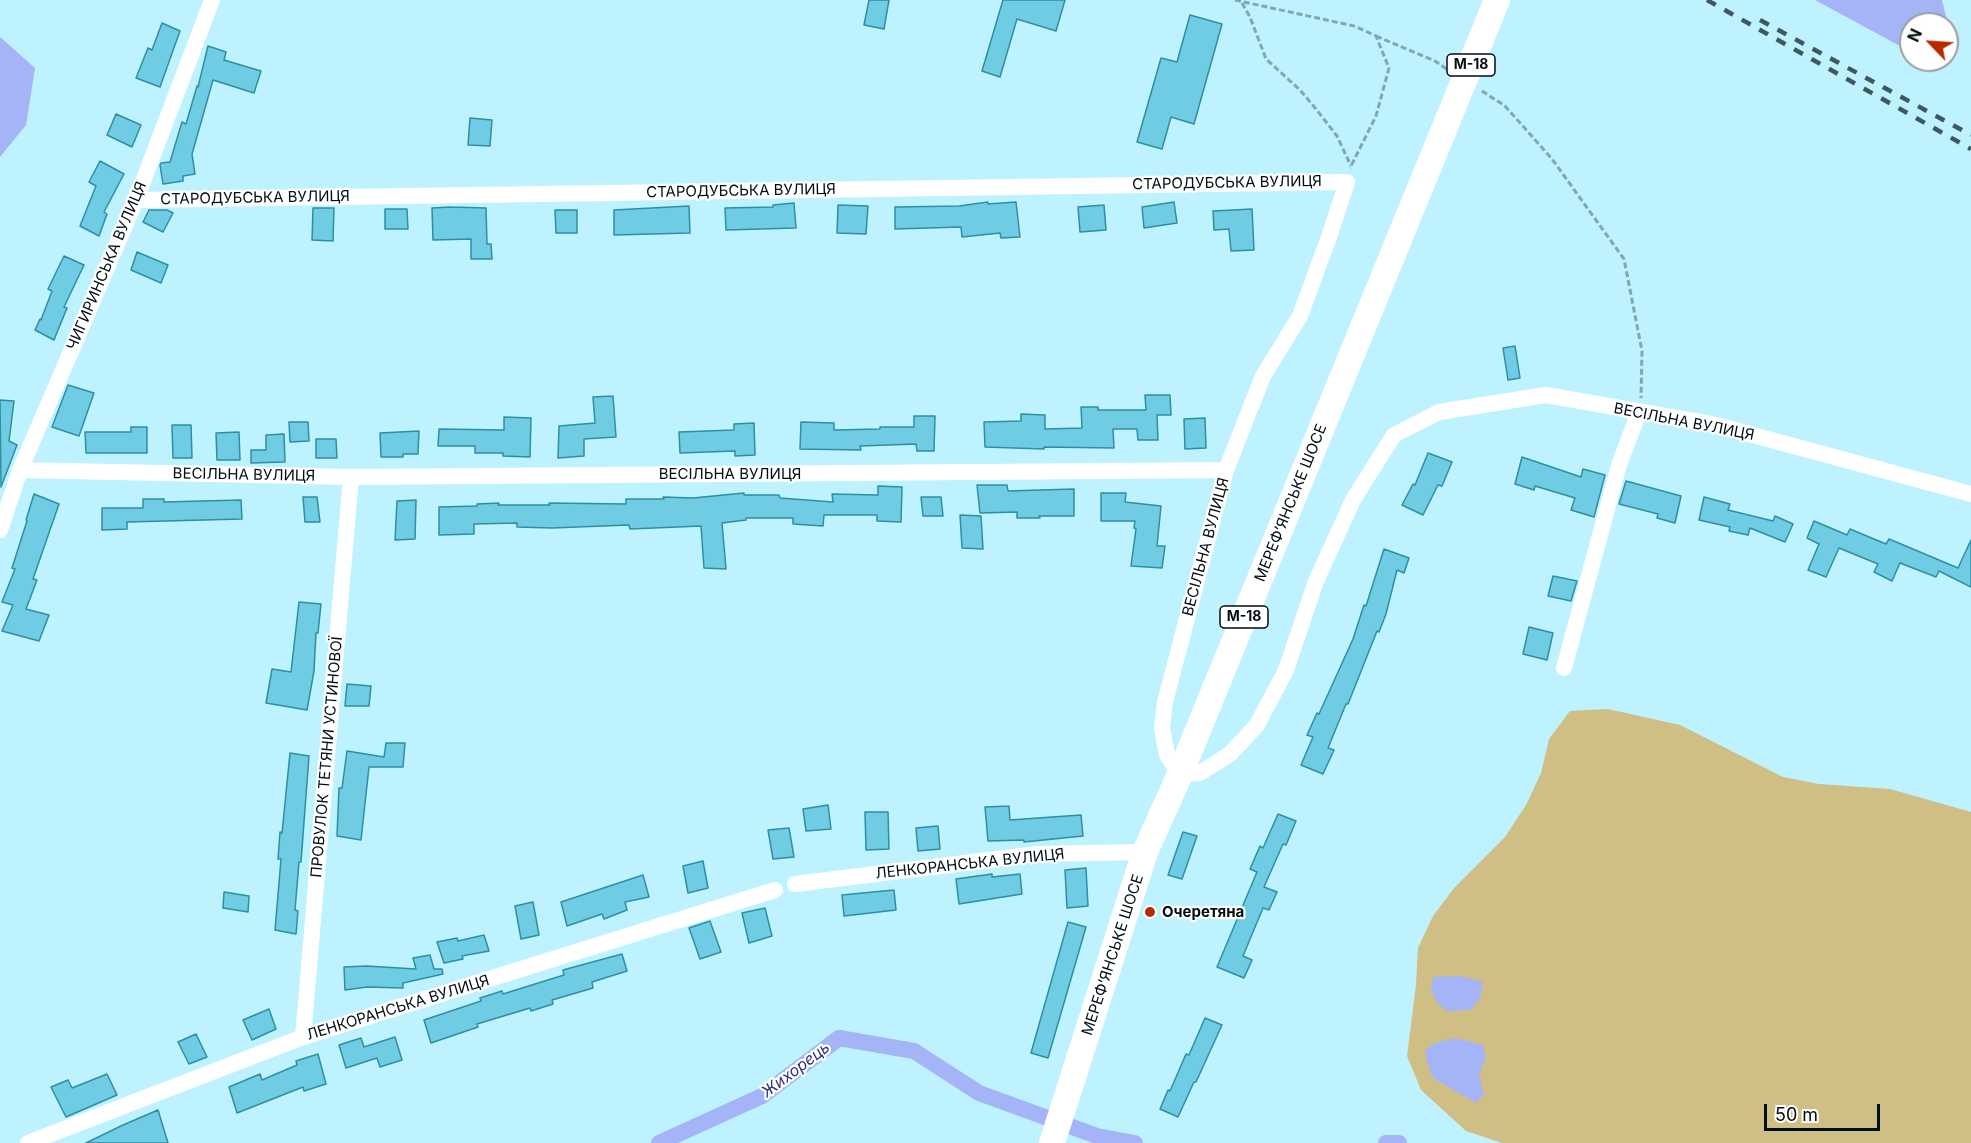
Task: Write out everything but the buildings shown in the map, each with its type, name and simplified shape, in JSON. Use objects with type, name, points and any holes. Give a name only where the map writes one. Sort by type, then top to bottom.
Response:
[{"type":"highway","name":"МЕРЕФ’ЯНСЬКЕ ШОСЕ","points":[[1056,1130],[1146,852],[1497,0]]},
{"type":"street","name":"ЧИГИРИНСЬКА ВУЛИЦЯ","points":[[0,530],[20,470],[136,200],[212,0]]},
{"type":"street","name":"СТАРОДУБСЬКА ВУЛИЦЯ","points":[[136,200],[1349,174]]},
{"type":"street","points":[[1226,470],[1263,376],[1300,316],[1349,174]]},
{"type":"street","name":"ВЕСІЛЬНА ВУЛИЦЯ","points":[[20,470],[351,477],[1226,470],[1165,702],[1162,728],[1167,755],[1180,774],[1200,773],[1230,754],[1257,725],[1286,670],[1316,580],[1350,508],[1394,435],[1439,412],[1546,395],[1716,425],[1971,494]]},
{"type":"street","points":[[1564,668],[1619,465],[1639,412]]},
{"type":"street","name":"ПРОВУЛОК ТЕТЯНИ УСТИНОВОЇ","points":[[303,1037],[351,477]]},
{"type":"street","name":"ЛЕНКОРАНСЬКА ВУЛИЦЯ","points":[[795,884],[1037,854],[1146,852]]},
{"type":"street","name":"ЛЕНКОРАНСЬКА ВУЛИЦЯ","points":[[28,1143],[303,1037],[775,890]]},
{"type":"path","points":[[1235,0],[1354,26],[1435,62],[1455,74]]},
{"type":"path","points":[[1241,2],[1250,17],[1266,59],[1300,90],[1337,136],[1349,174]]},
{"type":"path","points":[[1349,174],[1376,116],[1389,68],[1376,36]]},
{"type":"path","points":[[1475,87],[1505,106],[1552,159],[1624,260],[1642,351],[1639,412]]},
{"type":"shaded area","points":[[1608,709],[1680,725],[1783,777],[1819,784],[1890,789],[1971,812],[1971,1143],[1502,1143],[1466,1131],[1421,1090],[1407,1056],[1418,948],[1433,916],[1454,888],[1505,837],[1526,805],[1541,773],[1549,739],[1570,711]]},
{"type":"water","points":[[1815,0],[1942,0],[1945,12],[1899,12],[1899,46]]},
{"type":"water","points":[[0,37],[35,68],[26,125],[0,157]]},
{"type":"water","points":[[1460,976],[1483,982],[1480,999],[1470,1010],[1448,1011],[1437,1003],[1431,989],[1433,977]]},
{"type":"water","points":[[1456,1038],[1483,1045],[1486,1057],[1479,1075],[1484,1095],[1476,1103],[1433,1078],[1427,1062],[1425,1050],[1435,1043]]},
{"type":"waterway","name":"Жихорець","points":[[659,1143],[762,1096],[839,1038],[914,1051],[979,1093],[1097,1136],[1135,1143]]},
{"type":"waterway","name":"Жихорець","points":[[1386,1143],[1399,1143]]},
{"type":"railway","points":[[1707,0],[1971,149]]},
{"type":"railway","points":[[1760,20],[1971,135]]},
{"type":"place","name":"Очеретяна","points":[[1150,912]]}]
